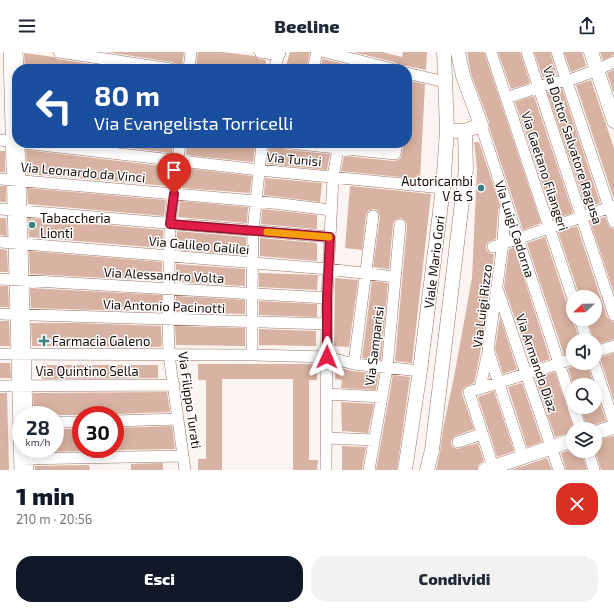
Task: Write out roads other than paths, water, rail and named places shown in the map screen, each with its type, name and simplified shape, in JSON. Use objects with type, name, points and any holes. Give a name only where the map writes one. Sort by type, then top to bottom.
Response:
[{"type":"street","points":[[9,52],[9,108],[12,142]]},
{"type":"street","points":[[17,52],[18,64]]},
{"type":"street","points":[[59,52],[138,64]]},
{"type":"street","points":[[190,64],[191,52]]},
{"type":"street","points":[[314,64],[317,52]]},
{"type":"street","points":[[325,52],[369,64]]},
{"type":"street","name":"Viale Mario Gori","points":[[405,470],[420,371],[443,188],[447,130],[444,52]]},
{"type":"street","name":"Via Luigi Cadorna","points":[[458,52],[463,76],[481,125],[566,384]]},
{"type":"street","name":"Via Gaetano Filangeri","points":[[491,52],[570,290]]},
{"type":"street","name":"Via Dottor Salvatore Ragusa","points":[[527,52],[614,315]]},
{"type":"street","points":[[557,52],[612,206],[614,222]]},
{"type":"street","points":[[591,52],[614,121]]},
{"type":"street","points":[[263,53],[279,54],[276,64]]},
{"type":"street","points":[[506,98],[554,82],[567,81],[614,62]]},
{"type":"street","points":[[412,74],[445,82]]},
{"type":"street","points":[[447,130],[465,131],[481,125]]},
{"type":"street","name":"Viale Mario Gori","points":[[427,470],[432,450],[466,169],[465,131]]},
{"type":"street","points":[[13,148],[16,180],[22,406]]},
{"type":"street","name":"Via Tunisi","points":[[69,148],[259,170],[443,188]]},
{"type":"street","name":"Via Filippo Turati","points":[[179,148],[170,224],[168,320],[169,355],[185,470]]},
{"type":"street","points":[[252,354],[253,231],[261,148]]},
{"type":"street","points":[[326,470],[328,269],[333,177],[339,148]]},
{"type":"street","points":[[353,148],[395,154],[396,148]]},
{"type":"street","name":"Via Leonardo da Vinci","points":[[0,179],[256,201],[331,210]]},
{"type":"street","name":"Via Luigi Rizzo","points":[[506,202],[498,245],[497,288],[488,350],[523,457]]},
{"type":"street","points":[[498,245],[612,206]]},
{"type":"street","points":[[0,209],[330,237]]},
{"type":"street","points":[[354,364],[373,216]]},
{"type":"street","name":"Via Samparisi","points":[[369,470],[387,368],[400,225]]},
{"type":"street","name":"Via Galileo Galilei","points":[[0,242],[328,269],[395,277]]},
{"type":"street","name":"Via Alessandro Volta","points":[[0,279],[327,298]]},
{"type":"street","name":"Via Armando Diaz","points":[[497,288],[559,470]]},
{"type":"street","name":"Via Antonio Pacinotti","points":[[0,314],[327,324]]},
{"type":"street","points":[[602,350],[614,346]]},
{"type":"street","points":[[480,388],[488,350]]},
{"type":"street","points":[[0,354],[252,354],[327,357],[354,364],[420,371]]},
{"type":"street","points":[[566,361],[469,392],[482,434],[489,469],[566,443]]},
{"type":"street","points":[[596,370],[614,423]]},
{"type":"street","name":"Via Quintino Sella","points":[[0,386],[174,385]]},
{"type":"street","points":[[327,394],[382,397]]},
{"type":"street","points":[[124,421],[178,419]]},
{"type":"street","points":[[602,431],[614,427]]},
{"type":"street","points":[[458,442],[482,434]]},
{"type":"street","points":[[327,438],[374,440]]},
{"type":"street","points":[[24,462],[184,456]]},
{"type":"street","points":[[590,458],[594,470]]},
{"type":"place","name":"Autoricambi V & S","points":[[481,188]]},
{"type":"place","name":"Tabaccheria Lionti","points":[[32,225]]},
{"type":"place","name":"Farmacia Galeno","points":[[44,341]]}]
